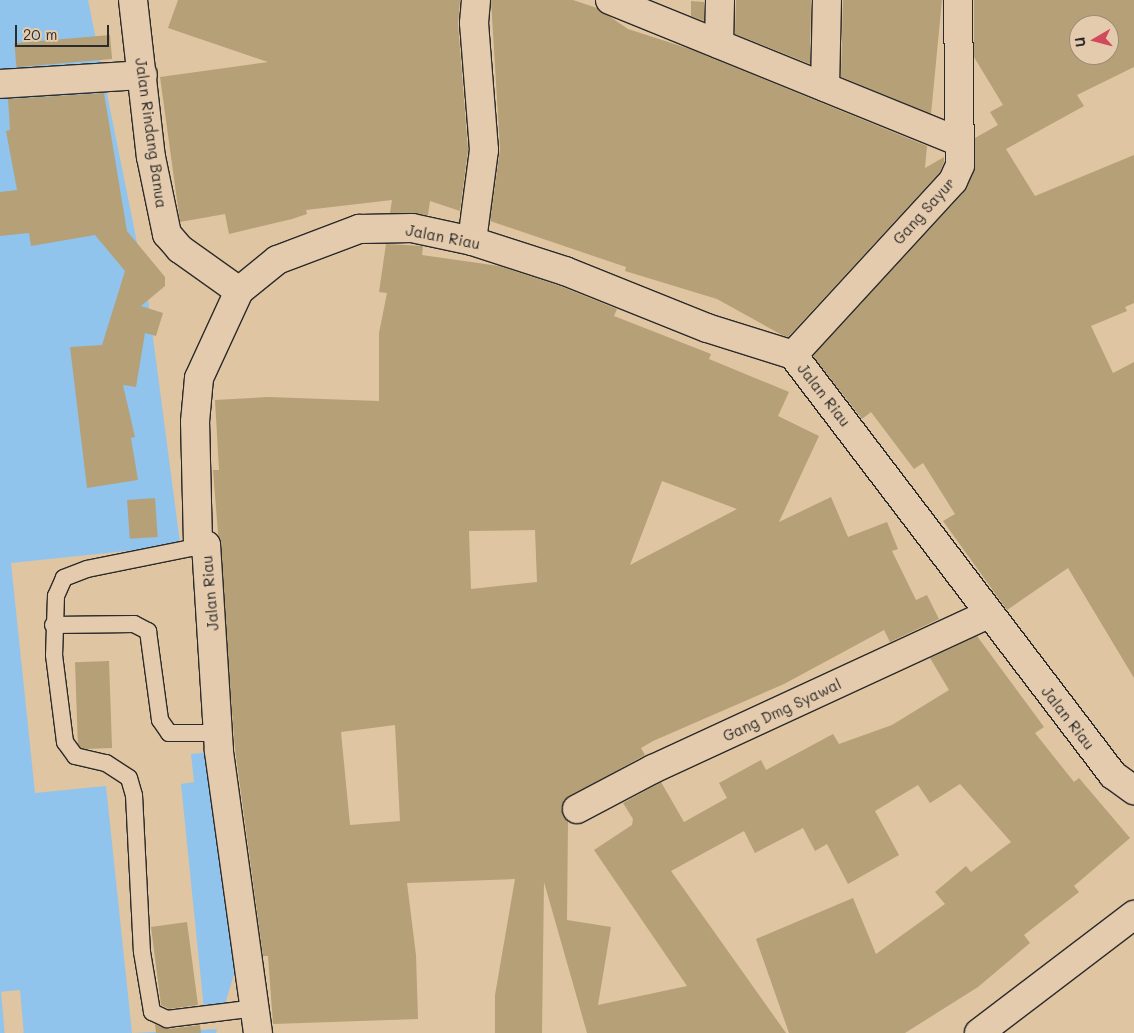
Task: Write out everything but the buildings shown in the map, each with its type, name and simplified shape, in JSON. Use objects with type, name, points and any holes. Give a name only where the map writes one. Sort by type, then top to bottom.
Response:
[{"type":"street","name":"Jalan Rindang Banua","points":[[133,0],[151,157],[167,234],[180,249],[240,290]]},
{"type":"street","points":[[472,241],[484,150],[474,23],[476,0]]},
{"type":"street","points":[[610,0],[666,10],[719,44],[959,142]]},
{"type":"street","points":[[719,44],[720,0]]},
{"type":"street","points":[[825,87],[827,0]]},
{"type":"street","name":"Gang Sayur","points":[[793,355],[953,181],[960,165],[958,0]]},
{"type":"street","points":[[0,84],[143,75]]},
{"type":"street","name":"Jalan Riau","points":[[257,1020],[219,733],[206,545],[198,543],[195,422],[199,378],[240,290],[277,260],[359,229],[412,228],[472,241],[793,355],[988,614],[1113,775],[1134,790]]},
{"type":"street","name":"Gang Dmg Syawal","points":[[577,810],[653,769],[988,614]]},
{"type":"street","points":[[979,1033],[1134,915]]},
{"type":"lane","points":[[206,545],[87,568],[64,578],[56,596],[53,624],[65,742],[75,756],[106,762],[129,778],[134,795],[142,952],[152,1012],[167,1019],[257,1020]]},
{"type":"lane","points":[[53,624],[134,624],[148,631],[160,720],[169,733],[219,733]]},
{"type":"water","points":[[0,0],[88,0],[147,292],[236,968],[216,1033],[0,1033]]},
{"type":"pier","points":[[183,545],[210,752],[191,754],[194,782],[181,784],[204,1010],[226,1008],[219,1029],[132,1033],[106,786],[35,793],[11,563]]},
{"type":"pier","points":[[20,990],[24,1033],[5,1033],[1,992]]}]
